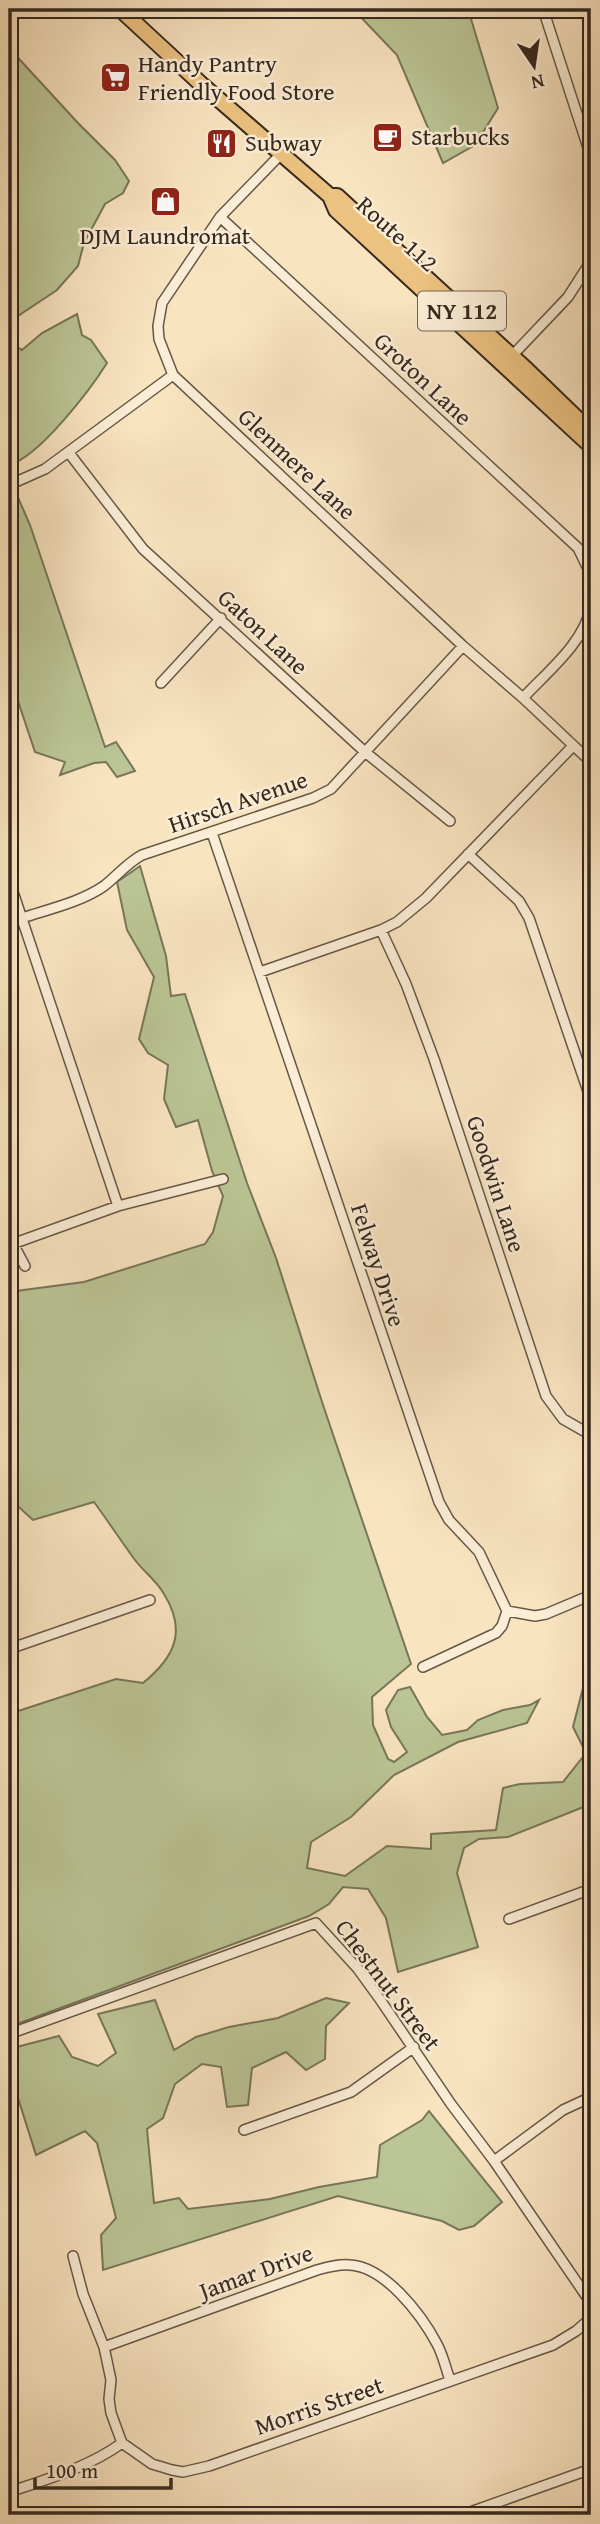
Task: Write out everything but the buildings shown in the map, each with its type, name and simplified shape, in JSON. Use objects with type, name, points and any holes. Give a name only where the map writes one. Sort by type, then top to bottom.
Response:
[{"type":"main road","name":"Route 112","points":[[120,9],[281,154],[330,196],[337,196],[508,360],[591,446]]},
{"type":"main road","name":"Route 112","points":[[508,360],[591,432]]},
{"type":"street","points":[[543,9],[591,157]]},
{"type":"street","name":"Glenmere Lane","points":[[281,154],[220,217],[162,303],[159,339],[173,375],[591,762]]},
{"type":"street","name":"Groton Lane","points":[[220,217],[578,548],[591,575]]},
{"type":"street","points":[[508,360],[568,297],[591,262]]},
{"type":"street","points":[[9,485],[36,474],[69,453],[173,375]]},
{"type":"street","name":"Gaton Lane","points":[[69,453],[143,549],[365,751],[450,821]]},
{"type":"street","points":[[523,698],[580,635],[588,621],[591,607]]},
{"type":"street","points":[[161,682],[221,618]]},
{"type":"street","name":"Hirsch Avenue","points":[[22,918],[88,895],[142,855],[313,798],[331,789],[463,646]]},
{"type":"street","points":[[260,972],[397,922],[426,898],[573,746]]},
{"type":"street","name":"Felway Drive","points":[[212,832],[439,1502],[449,1520],[479,1552],[506,1611]]},
{"type":"street","points":[[468,854],[519,901],[529,918],[591,1100]]},
{"type":"street","points":[[9,880],[118,1206]]},
{"type":"street","name":"Goodwin Lane","points":[[381,930],[406,984],[434,1059],[546,1396],[563,1419],[591,1435]]},
{"type":"street","points":[[25,1266],[12,1240],[32,1237],[118,1206],[223,1179]]},
{"type":"street","points":[[423,1667],[496,1633],[502,1626],[506,1611],[535,1616],[546,1614],[591,1595]]},
{"type":"street","points":[[9,1649],[150,1600]]},
{"type":"street","points":[[509,1919],[591,1889]]},
{"type":"street","name":"Chestnut Street","points":[[9,2034],[316,1923],[358,1969],[591,2303]]},
{"type":"street","points":[[244,2130],[351,2092],[414,2048]]},
{"type":"street","points":[[494,2161],[563,2110],[591,2097]]},
{"type":"street","points":[[9,2492],[75,2469],[106,2455],[122,2442],[111,2413],[111,2380],[104,2347],[83,2294],[73,2256]]},
{"type":"street","name":"Jamar Drive","points":[[104,2347],[317,2270],[352,2264],[379,2275],[396,2289],[438,2345],[450,2380]]},
{"type":"street","name":"Morris Street","points":[[122,2442],[152,2464],[172,2470],[195,2470],[553,2345],[591,2318]]},
{"type":"street","points":[[462,2515],[591,2469]]},
{"type":"green space","points":[[353,9],[468,9],[498,108],[475,145],[443,163],[397,55]]},
{"type":"green space","points":[[9,48],[115,160],[129,181],[123,193],[105,204],[84,243],[78,266],[57,290],[9,322]]},
{"type":"green space","points":[[77,314],[82,335],[91,340],[107,363],[49,436],[35,449],[9,465],[9,343],[22,350],[42,333]]},
{"type":"green space","points":[[16,493],[30,525],[105,747],[116,742],[135,771],[117,777],[106,762],[94,763],[60,775],[65,762],[35,752],[9,674],[9,494]]},
{"type":"green space","points":[[140,866],[166,956],[171,996],[185,994],[411,1664],[372,1697],[373,1725],[388,1759],[394,1762],[407,1752],[391,1727],[386,1710],[398,1690],[410,1687],[427,1717],[442,1735],[467,1730],[478,1720],[539,1700],[527,1723],[458,1742],[394,1775],[351,1817],[311,1842],[307,1868],[345,1876],[387,1846],[431,1849],[431,1834],[496,1830],[503,1788],[520,1784],[563,1782],[586,1753],[573,1727],[583,1688],[591,1681],[591,1804],[508,1837],[479,1839],[464,1848],[457,1873],[478,1947],[398,1972],[386,1918],[368,1889],[343,1887],[329,1904],[309,1916],[9,2027],[9,1714],[116,1679],[143,1683],[170,1653],[176,1632],[171,1607],[161,1589],[135,1560],[94,1502],[33,1520],[11,1500],[9,1522],[9,1292],[84,1282],[205,1244],[213,1232],[223,1196],[212,1171],[198,1120],[176,1127],[164,1099],[168,1065],[148,1053],[139,1039],[154,977],[127,930],[117,882]]},
{"type":"green space","points":[[326,1998],[349,2003],[326,2026],[325,2059],[306,2070],[286,2052],[252,2068],[248,2105],[227,2107],[221,2067],[202,2064],[175,2084],[163,2118],[147,2129],[154,2203],[179,2198],[188,2209],[270,2199],[377,2177],[380,2145],[422,2120],[429,2111],[502,2202],[474,2226],[459,2230],[442,2221],[338,2196],[103,2270],[101,2235],[116,2218],[97,2143],[85,2131],[36,2155],[18,2098],[9,2049],[59,2036],[72,2057],[98,2066],[116,2053],[98,2014],[155,2000],[174,2050],[196,2037],[229,2027],[278,2018]]},
{"type":"place","name":"Handy Pantry Friendly Food Store","points":[[115,78]]},
{"type":"place","name":"Starbucks","points":[[388,137]]},
{"type":"place","name":"Subway","points":[[222,143]]},
{"type":"place","name":"DJM Laundromat","points":[[165,202]]}]
